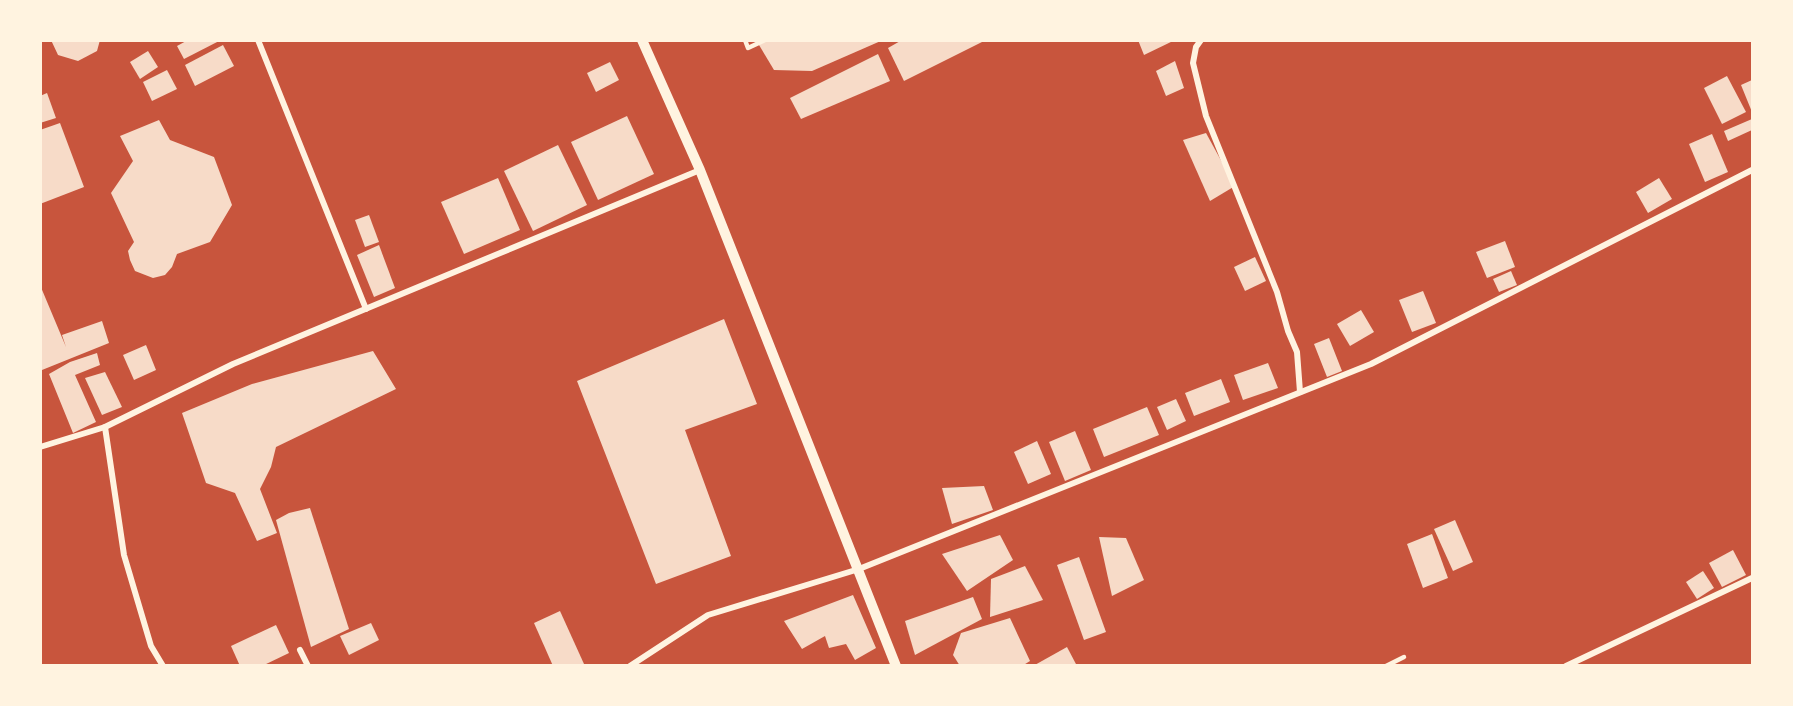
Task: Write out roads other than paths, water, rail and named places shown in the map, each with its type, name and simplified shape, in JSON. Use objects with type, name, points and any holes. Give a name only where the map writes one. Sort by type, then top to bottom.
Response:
[{"type":"street","points":[[258,40],[366,309]]},
{"type":"street","points":[[642,40],[699,170],[896,666]]},
{"type":"street","points":[[1201,40],[1196,47],[1193,63],[1206,116],[1277,292],[1288,331],[1298,352],[1300,392]]},
{"type":"street","points":[[40,447],[105,427],[233,364],[699,170]]},
{"type":"street","points":[[630,666],[708,615],[859,569],[1371,363],[1752,170]]},
{"type":"street","points":[[105,427],[123,555],[151,646],[163,666]]},
{"type":"street","points":[[1566,666],[1752,578]]},
{"type":"street","points":[[300,650],[308,666]]},
{"type":"lane","points":[[745,40],[748,48],[765,40]]},
{"type":"lane","points":[[1386,666],[1404,657]]}]
